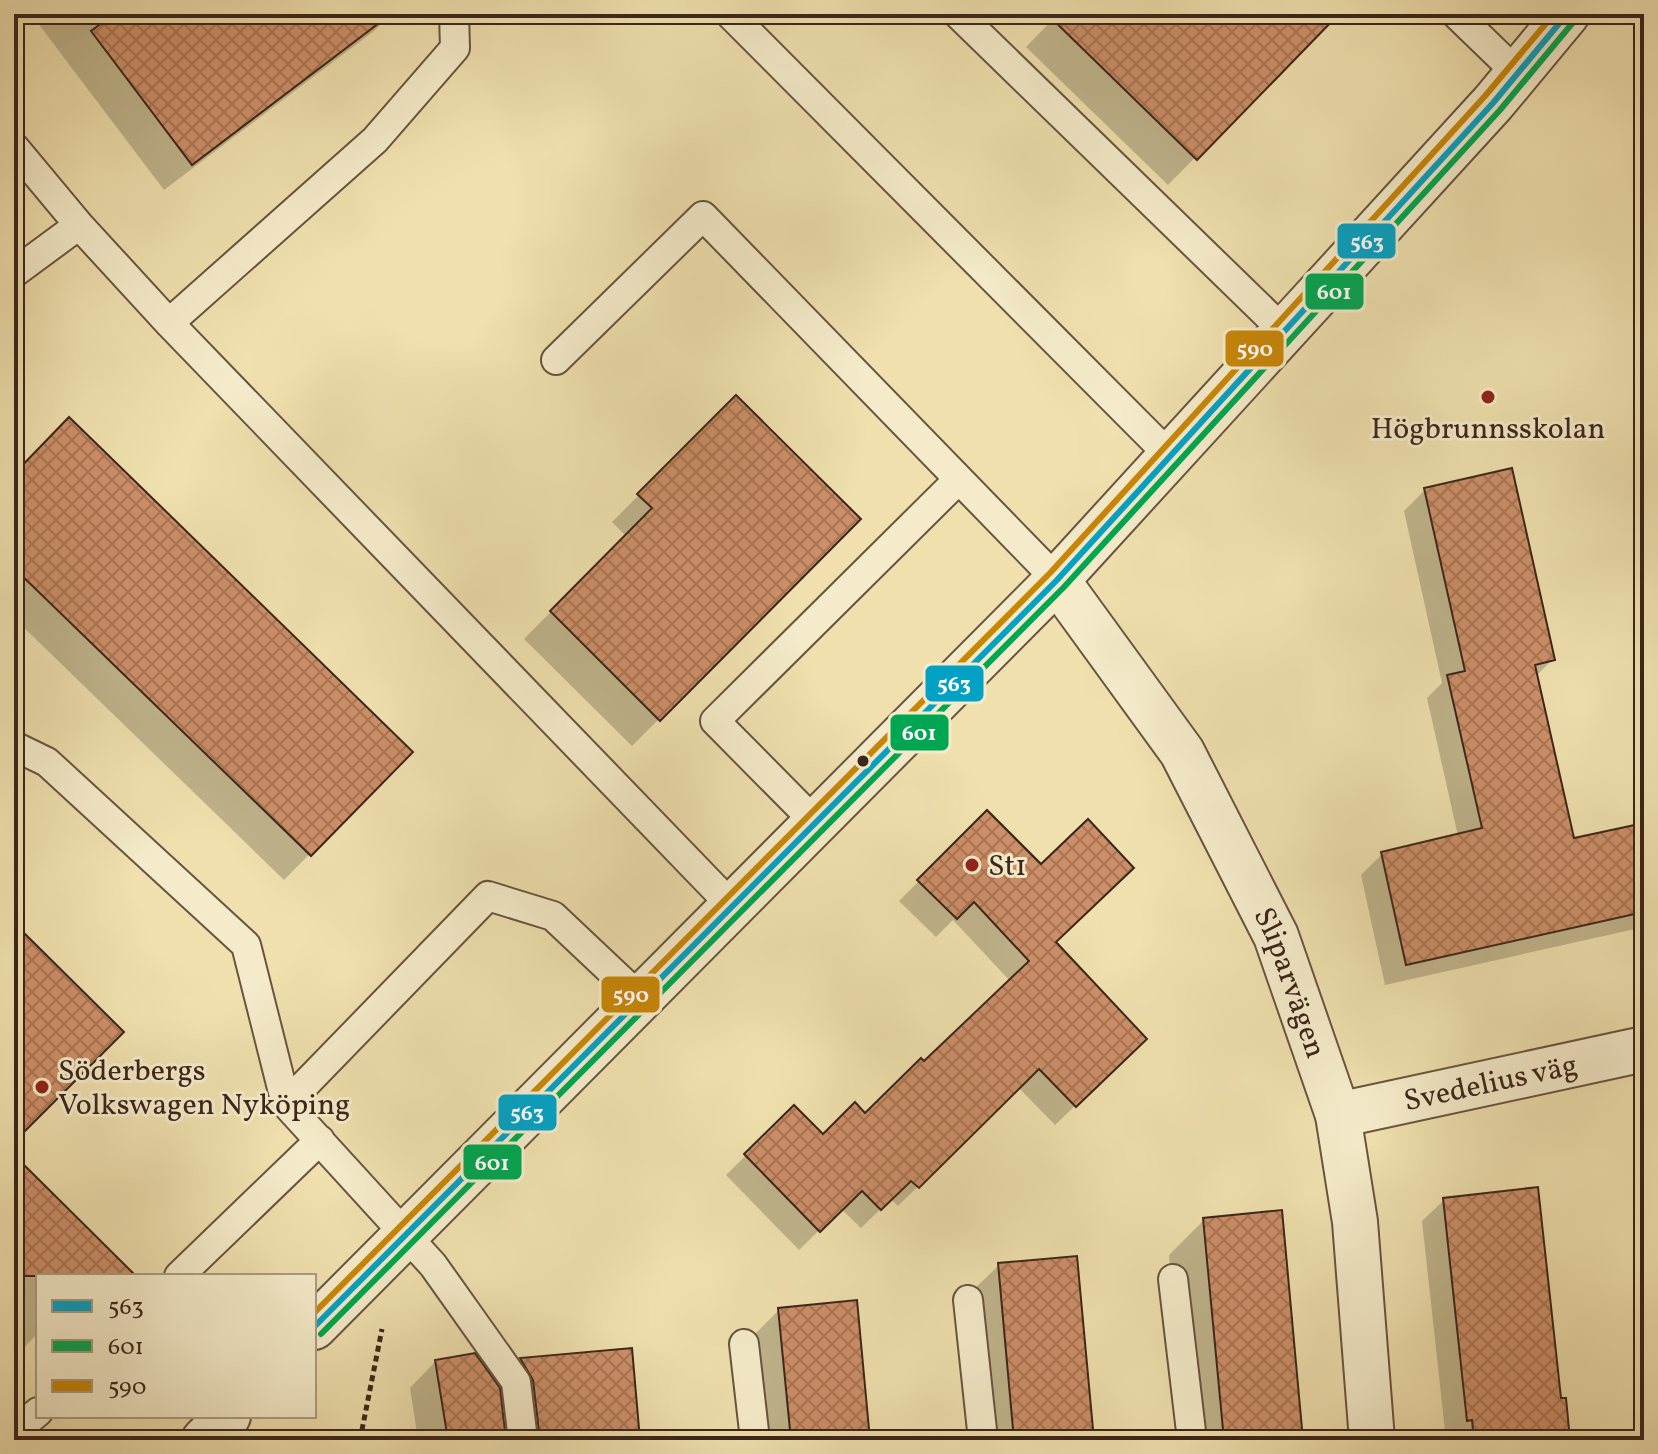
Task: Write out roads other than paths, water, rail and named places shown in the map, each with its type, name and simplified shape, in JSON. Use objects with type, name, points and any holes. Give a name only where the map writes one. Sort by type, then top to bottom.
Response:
[{"type":"street","points":[[316,1325],[1057,580],[1518,74],[1567,14]]},
{"type":"street","name":"Sliparvägen","points":[[1057,580],[1182,752],[1276,936],[1338,1115],[1355,1222],[1372,1440]]},
{"type":"street","name":"Svedelius väg","points":[[1338,1115],[1644,1049]]},
{"type":"lane","points":[[169,323],[375,140],[455,48],[454,14]]},
{"type":"lane","points":[[730,14],[1170,456]]},
{"type":"lane","points":[[958,14],[1285,332]]},
{"type":"lane","points":[[1456,14],[1518,74]]},
{"type":"lane","points":[[14,147],[79,225],[169,323],[732,906]]},
{"type":"lane","points":[[556,360],[703,216],[1057,580]]},
{"type":"lane","points":[[14,273],[79,225]]},
{"type":"lane","points":[[815,822],[715,721],[958,480]]},
{"type":"lane","points":[[14,746],[47,762],[246,945],[286,1104],[433,1265],[516,1382],[523,1440]]},
{"type":"lane","points":[[286,1104],[488,896],[553,916],[641,999]]},
{"type":"lane","points":[[181,1274],[320,1140]]},
{"type":"lane","points":[[1173,1279],[1192,1440]]},
{"type":"lane","points":[[968,1300],[983,1440]]},
{"type":"lane","points":[[744,1344],[755,1440]]},
{"type":"lane","points":[[14,1432],[36,1414]]},
{"type":"place","name":"Högbrunnsskolan","points":[[1488,397]]},
{"type":"place","name":"St1","points":[[972,865]]},
{"type":"place","name":"Söderbergs Volkswagen Nyköping","points":[[42,1087]]}]
